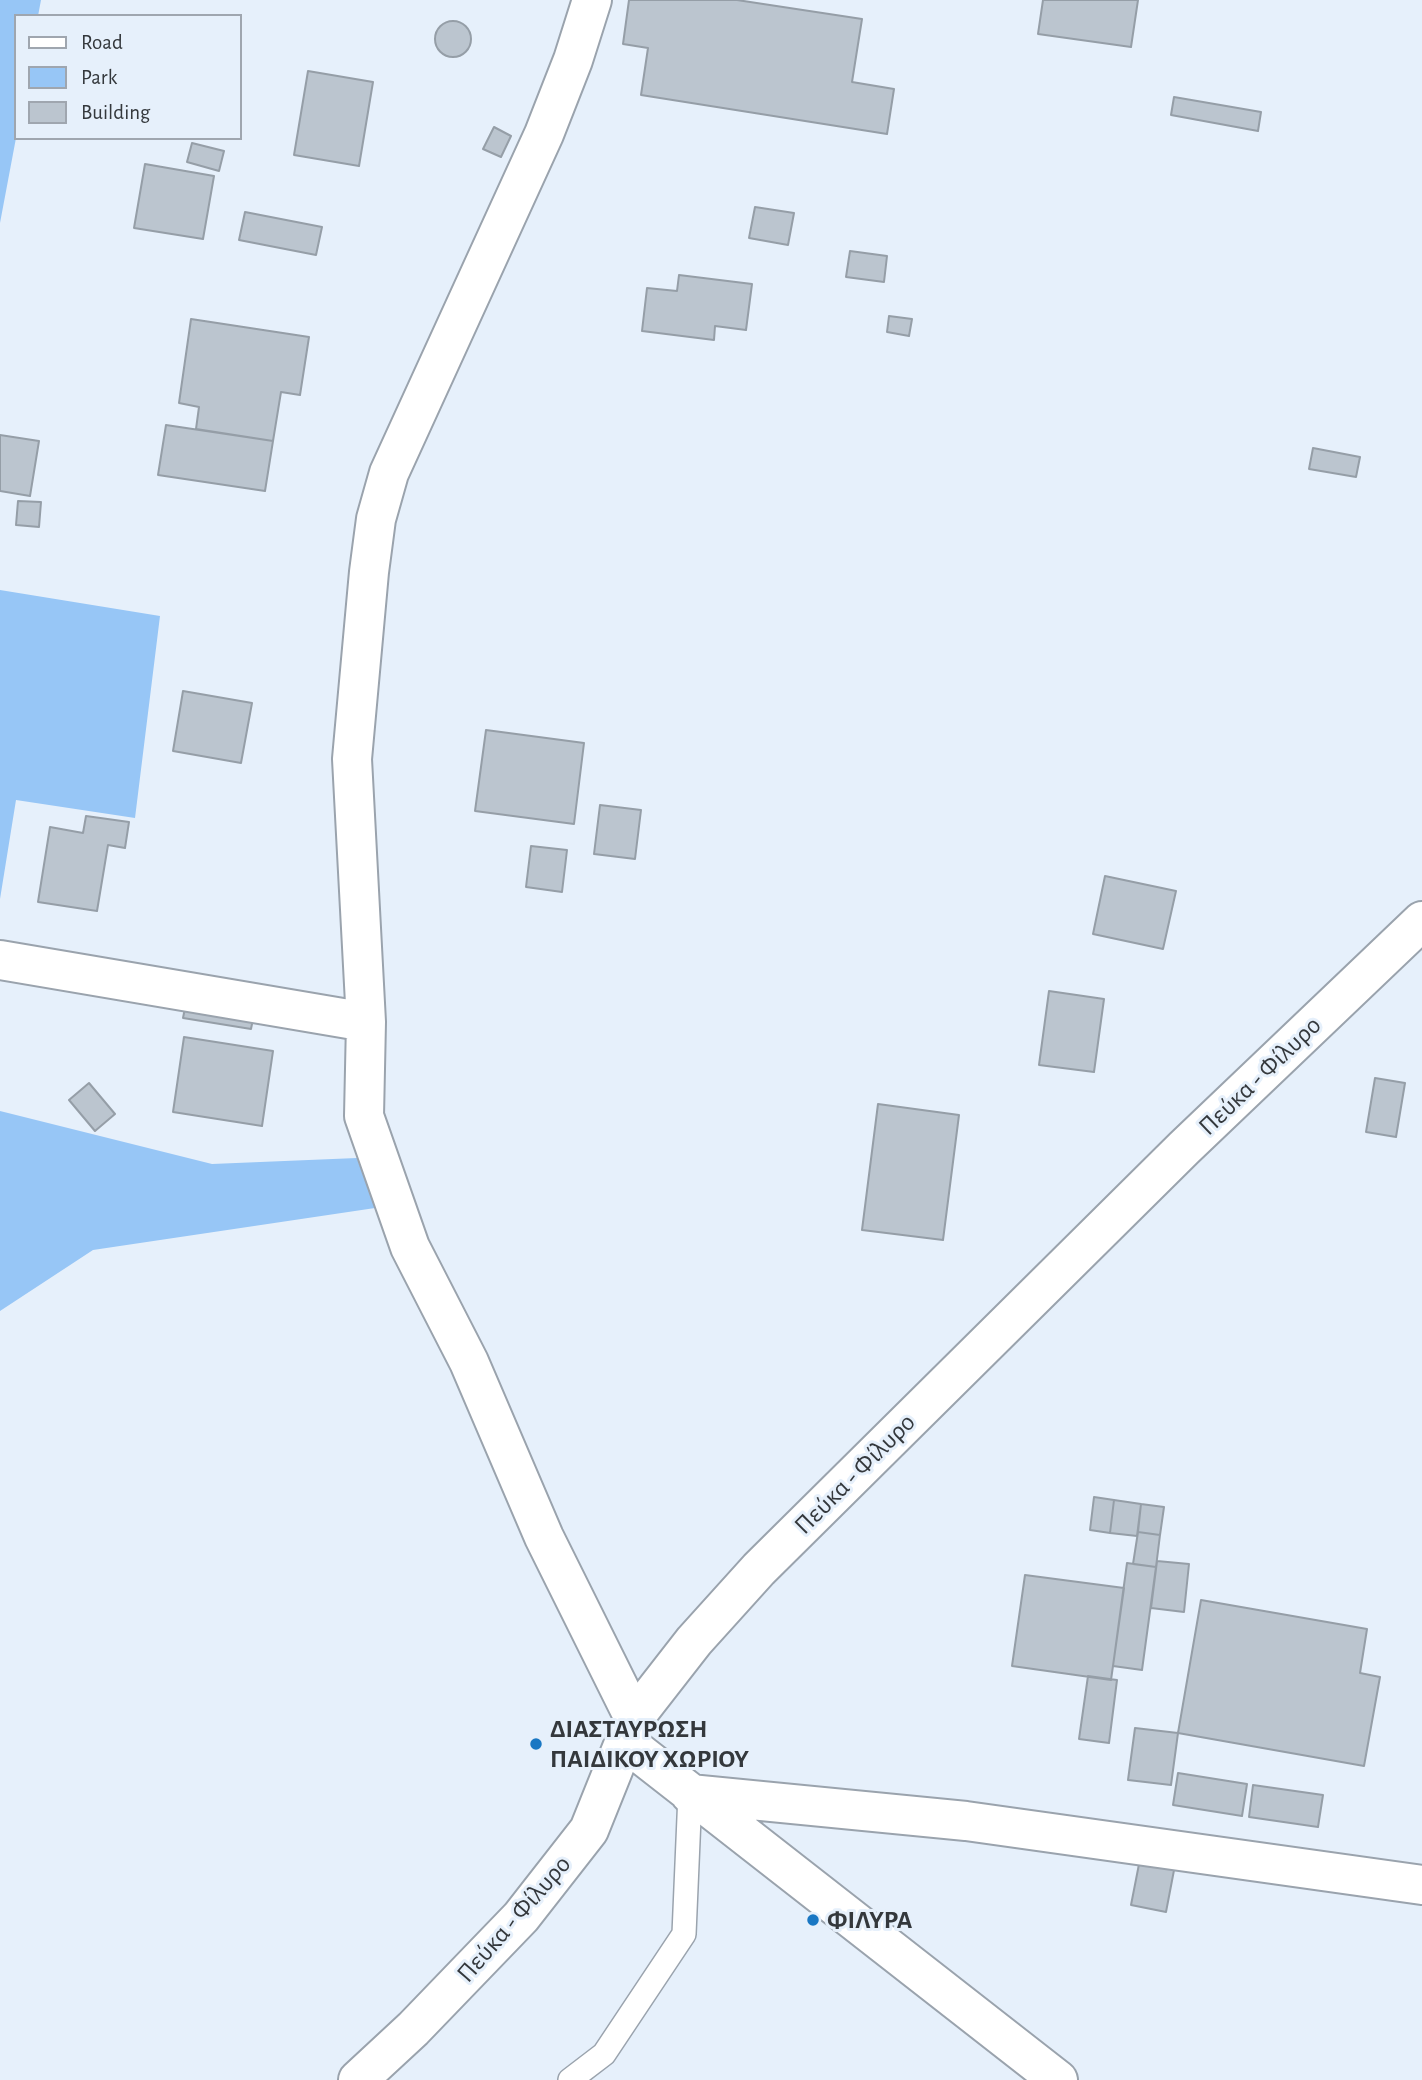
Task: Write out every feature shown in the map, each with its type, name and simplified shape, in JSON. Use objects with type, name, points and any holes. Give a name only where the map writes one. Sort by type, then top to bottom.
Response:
[{"type":"street","points":[[592,0],[573,60],[544,134],[388,473],[376,519],[352,759],[366,1022],[365,1116],[410,1247],[469,1362],[629,1730],[690,1794],[1058,2080]]},
{"type":"street","name":"Πεύκα - Φίλυρο","points":[[358,2080],[413,2029],[521,1917],[589,1830],[629,1730],[694,1641],[768,1560],[1174,1158],[1422,921]]},
{"type":"street","points":[[0,960],[366,1022]]},
{"type":"street","points":[[690,1794],[966,1821],[1422,1885]]},
{"type":"lane","points":[[570,2080],[604,2054],[684,1934],[690,1794]]},
{"type":"green space","points":[[0,0],[41,0],[38,14],[14,14],[16,140],[0,223]]},
{"type":"green space","points":[[0,590],[160,616],[135,818],[16,800],[0,899]]},
{"type":"green space","points":[[0,1111],[212,1164],[357,1158],[375,1208],[93,1250],[0,1311]]},
{"type":"building","points":[[629,0],[737,0],[862,19],[852,82],[894,89],[887,134],[641,95],[648,48],[623,44]]},
{"type":"building","points":[[1043,0],[1138,0],[1131,47],[1038,34]]},
{"type":"building","points":[[453,21],[466,26],[471,39],[466,52],[453,57],[440,52],[435,39],[440,26]]},
{"type":"building","points":[[308,71],[373,82],[359,166],[294,155]]},
{"type":"building","points":[[1174,97],[1261,112],[1258,131],[1171,115]]},
{"type":"building","points":[[494,127],[511,136],[501,157],[483,149]]},
{"type":"building","points":[[192,143],[224,151],[219,171],[187,162]]},
{"type":"building","points":[[145,164],[214,176],[203,239],[134,228]]},
{"type":"building","points":[[755,207],[794,213],[788,245],[749,238]]},
{"type":"building","points":[[245,212],[322,227],[316,255],[239,240]]},
{"type":"building","points":[[850,251],[887,256],[884,282],[846,277]]},
{"type":"building","points":[[679,275],[752,284],[746,330],[715,326],[714,340],[642,331],[647,288],[677,291]]},
{"type":"building","points":[[889,316],[912,319],[909,336],[887,332]]},
{"type":"building","points":[[191,319],[309,337],[300,395],[281,392],[273,441],[196,429],[199,407],[179,403]]},
{"type":"building","points":[[166,425],[273,441],[265,491],[158,475]]},
{"type":"building","points":[[0,435],[39,441],[30,496],[0,491]]},
{"type":"building","points":[[1313,448],[1360,457],[1356,477],[1309,469]]},
{"type":"building","points":[[18,501],[41,502],[39,527],[16,525]]},
{"type":"building","points":[[183,691],[252,703],[241,763],[173,751]]},
{"type":"building","points":[[486,730],[584,743],[574,824],[475,811]]},
{"type":"building","points":[[600,805],[641,810],[635,859],[594,854]]},
{"type":"building","points":[[86,816],[129,822],[125,848],[108,845],[97,911],[38,902],[50,827],[83,833]]},
{"type":"building","points":[[531,846],[567,850],[562,892],[526,887]]},
{"type":"building","points":[[1105,876],[1176,891],[1163,949],[1093,934]]},
{"type":"building","points":[[1049,991],[1104,999],[1094,1072],[1039,1065]]},
{"type":"building","points":[[187,998],[255,1009],[251,1029],[183,1018]]},
{"type":"building","points":[[184,1037],[273,1051],[262,1126],[173,1112]]},
{"type":"building","points":[[1375,1078],[1405,1083],[1396,1137],[1366,1132]]},
{"type":"building","points":[[89,1083],[115,1114],[95,1131],[69,1100]]},
{"type":"building","points":[[878,1104],[959,1115],[943,1240],[862,1230]]},
{"type":"building","points":[[1094,1497],[1114,1500],[1110,1533],[1090,1530]]},
{"type":"building","points":[[1114,1500],[1141,1504],[1137,1536],[1110,1533]]},
{"type":"building","points":[[1141,1504],[1164,1507],[1160,1535],[1138,1532]]},
{"type":"building","points":[[1138,1532],[1160,1535],[1156,1567],[1133,1564]]},
{"type":"building","points":[[1157,1561],[1189,1564],[1184,1612],[1151,1608]]},
{"type":"building","points":[[1127,1563],[1156,1567],[1142,1670],[1113,1666]]},
{"type":"building","points":[[1025,1575],[1124,1588],[1111,1680],[1012,1666]]},
{"type":"building","points":[[1201,1600],[1367,1629],[1360,1673],[1380,1677],[1364,1766],[1178,1733]]},
{"type":"building","points":[[1088,1676],[1117,1680],[1109,1743],[1079,1739]]},
{"type":"building","points":[[1135,1728],[1178,1733],[1171,1785],[1128,1780]]},
{"type":"building","points":[[1178,1773],[1247,1784],[1242,1816],[1173,1805]]},
{"type":"building","points":[[1253,1785],[1323,1795],[1318,1827],[1249,1817]]},
{"type":"building","points":[[1140,1859],[1175,1865],[1166,1912],[1131,1905]]},
{"type":"place","name":"ΔΙΑΣΤΑΥΡΩΣΗ ΠΑΙΔΙΚΟΥ ΧΩΡΙΟΥ","points":[[536,1744]]},
{"type":"place","name":"ΦΙΛΥΡΑ","points":[[813,1920]]}]
